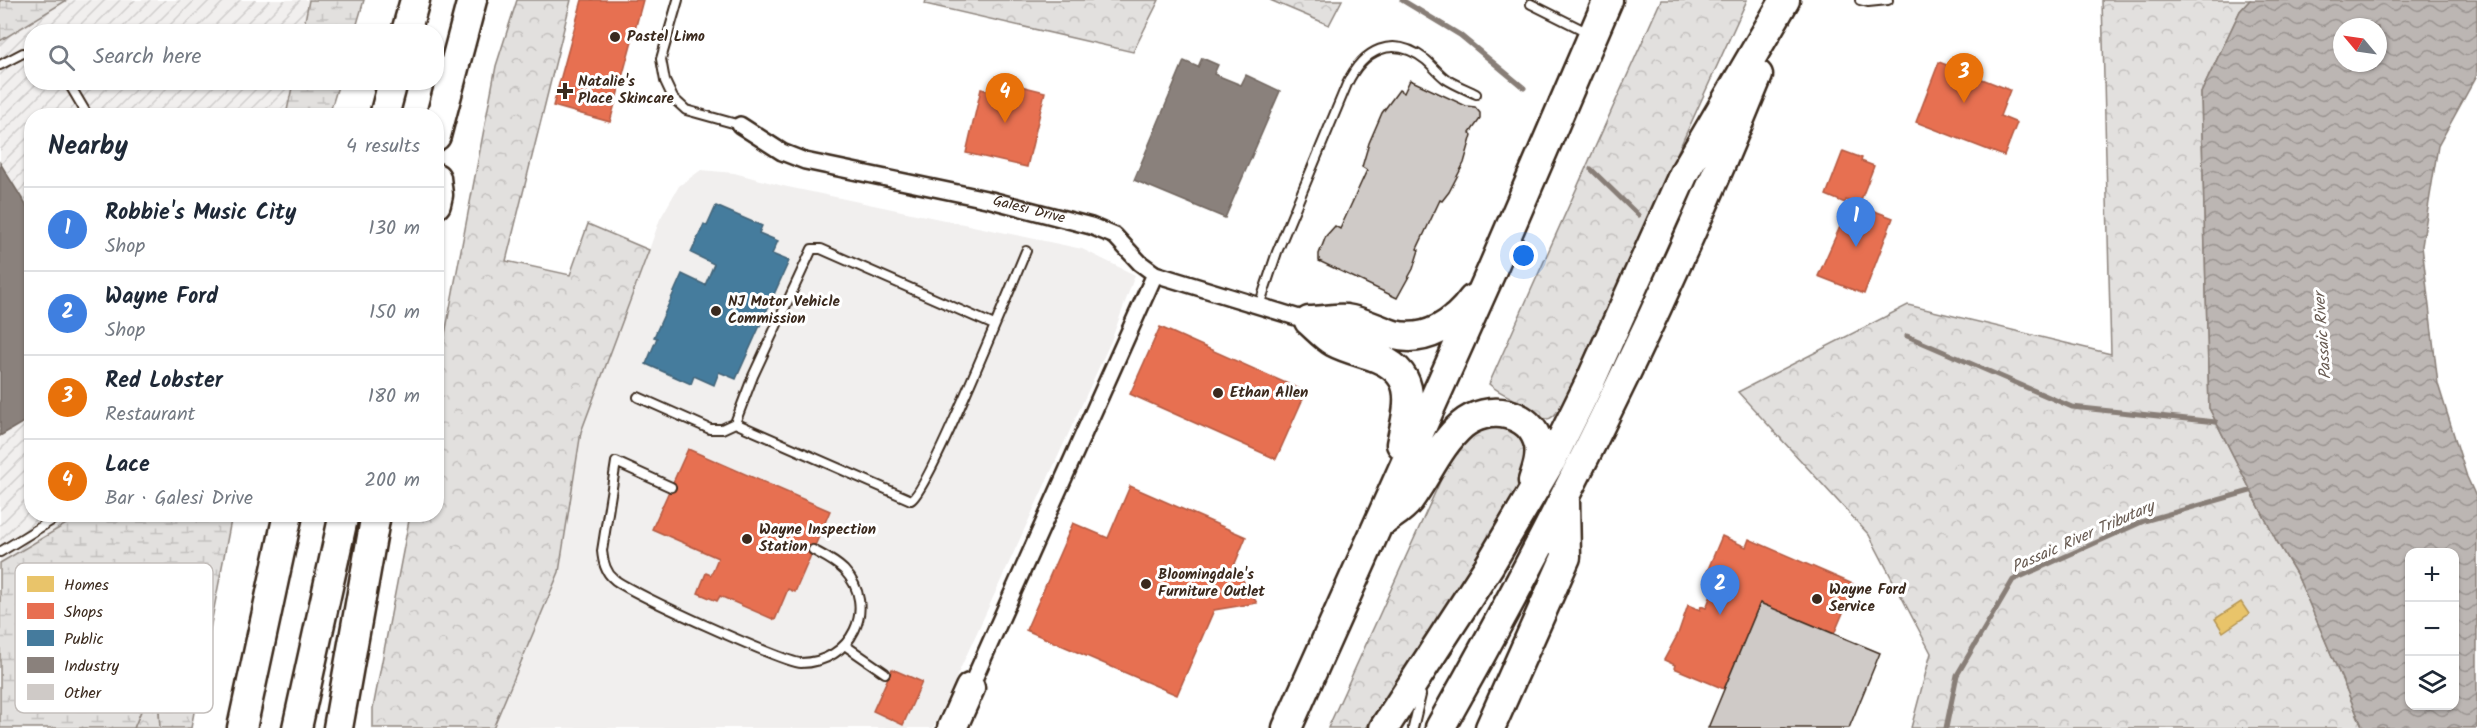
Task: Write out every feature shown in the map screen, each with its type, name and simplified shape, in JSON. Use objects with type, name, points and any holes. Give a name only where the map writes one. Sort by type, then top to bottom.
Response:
[{"type":"highway","points":[[408,24],[415,0]]},
{"type":"highway","points":[[443,108],[472,0]]},
{"type":"highway","points":[[1287,728],[1491,272],[1608,0]]},
{"type":"highway","points":[[1440,728],[1565,496],[1654,312],[1713,182],[1787,0]]},
{"type":"highway","points":[[1384,728],[1445,637],[1551,461],[1571,422],[1684,173],[1787,0]]},
{"type":"highway","points":[[386,108],[391,90]]},
{"type":"highway","points":[[1309,321],[1346,319],[1396,335],[1421,336],[1456,318],[1491,272]]},
{"type":"highway","points":[[1309,321],[1334,342],[1390,364],[1401,373],[1407,383],[1408,410],[1390,496]]},
{"type":"highway","points":[[1377,526],[1408,502],[1438,455],[1462,425],[1474,417],[1487,413],[1501,412],[1514,416],[1525,422],[1534,432],[1539,446],[1540,459],[1528,497]]},
{"type":"highway","points":[[1490,728],[1566,557],[1565,496]]},
{"type":"highway","points":[[242,728],[286,522]]},
{"type":"highway","points":[[297,728],[342,522]]},
{"type":"highway","points":[[338,728],[375,522]]},
{"type":"highway","points":[[355,728],[361,597]]},
{"type":"highway","points":[[232,728],[253,680]]},
{"type":"highway","points":[[952,728],[969,688]]},
{"type":"street","name":"Galesi Drive","points":[[740,124],[783,152],[804,160],[991,200],[1091,226],[1115,236],[1140,263],[1155,274],[1309,321]]},
{"type":"street","points":[[969,688],[1155,274]]},
{"type":"lane","points":[[678,0],[661,59],[665,81],[673,98],[686,110],[740,124]]},
{"type":"lane","points":[[1860,0],[1868,2],[1888,0]]},
{"type":"lane","points":[[1531,4],[1593,35]]},
{"type":"lane","points":[[1260,306],[1277,252],[1347,84],[1354,69],[1364,57],[1379,49],[1405,50],[1426,60],[1446,79],[1476,94]]},
{"type":"lane","points":[[0,64],[24,53]]},
{"type":"lane","points":[[73,90],[83,108]]},
{"type":"lane","points":[[638,397],[710,429],[722,429],[735,423],[753,376],[812,249],[821,249],[994,325]]},
{"type":"lane","points":[[735,423],[911,500],[919,492],[1026,251]]},
{"type":"lane","points":[[671,487],[616,462],[602,551],[604,564],[613,579],[655,601],[776,655],[800,663],[833,656],[846,646],[855,631],[860,612],[853,583],[845,571],[831,559],[813,550]]},
{"type":"lane","points":[[0,552],[49,522]]},
{"type":"lane","points":[[1413,728],[1415,711],[1445,637]]},
{"type":"lane","points":[[846,646],[885,673]]},
{"type":"shaded area","points":[[67,0],[309,0],[304,24],[28,24]]},
{"type":"shaded area","points":[[24,26],[24,90],[291,90],[288,108],[24,108],[24,522],[71,522],[0,563],[0,41]]},
{"type":"shaded area","points":[[701,170],[734,173],[783,186],[1082,249],[1135,275],[1111,341],[933,728],[493,728],[559,572],[581,432],[660,219],[679,186]]},
{"type":"green space","points":[[0,0],[67,0],[28,24],[24,24],[24,26],[0,41]]},
{"type":"green space","points":[[309,0],[364,0],[357,24],[304,24]]},
{"type":"green space","points":[[517,0],[571,0],[506,261],[570,275],[588,224],[649,250],[581,432],[559,572],[493,728],[373,728],[373,708],[409,522],[444,522],[444,339],[496,66]]},
{"type":"green space","points":[[926,0],[1159,0],[1133,52],[925,4]]},
{"type":"green space","points":[[1270,0],[1342,0],[1329,25]]},
{"type":"green space","points":[[1661,0],[1747,0],[1563,404],[1554,416],[1544,419],[1531,408],[1489,384]]},
{"type":"green space","points":[[2102,0],[2250,0],[2240,11],[2201,93],[2209,408],[2276,540],[2297,575],[2363,728],[1911,728],[1931,653],[1869,535],[1738,392],[1908,305],[2111,354]]},
{"type":"green space","points":[[291,90],[337,90],[331,108],[288,108]]},
{"type":"green space","points":[[1495,422],[1517,433],[1528,451],[1523,482],[1421,647],[1366,728],[1328,728],[1458,442]]},
{"type":"green space","points":[[69,522],[231,522],[213,614],[213,563],[15,563],[15,713],[140,713],[134,728],[0,728],[0,563]]},
{"type":"green space","points":[[140,713],[159,713],[160,728],[134,728]]},
{"type":"green space","points":[[159,713],[194,713],[191,728],[160,728]]},
{"type":"water","name":"Passaic River","points":[[2250,0],[2477,0],[2477,75],[2438,146],[2422,246],[2438,384],[2467,477],[2477,499],[2477,728],[2363,728],[2297,575],[2276,540],[2209,408],[2201,93],[2240,11]]},
{"type":"building: Homes","points":[[2241,602],[2249,614],[2223,632],[2215,619]]},
{"type":"building: Shops","points":[[582,0],[643,0],[610,122],[553,106]]},
{"type":"building: Shops","points":[[1939,62],[2010,90],[2000,116],[2017,123],[2004,156],[1916,122]]},
{"type":"building: Shops","points":[[1005,82],[1045,92],[1027,167],[966,153],[981,89],[1002,94]]},
{"type":"building: Shops","points":[[1843,151],[1862,158],[1861,161],[1874,166],[1859,205],[1893,218],[1864,294],[1818,276],[1851,202],[1846,200],[1845,203],[1826,195]]},
{"type":"building: Shops","name":"Ethan Allen","points":[[1160,327],[1306,392],[1276,459],[1130,394]]},
{"type":"building: Shops","name":"Wayne Inspection Station","points":[[688,449],[830,511],[795,592],[788,589],[775,620],[720,596],[717,601],[698,593],[706,573],[711,575],[718,558],[652,529]]},
{"type":"building: Shops","name":"Bloomingdale's Furniture Outlet","points":[[1130,486],[1246,537],[1234,566],[1257,603],[1214,610],[1177,695],[1026,630],[1073,523],[1108,538]]},
{"type":"building: Shops","points":[[1722,536],[1746,547],[1749,539],[1855,585],[1834,634],[1760,603],[1724,689],[1674,668],[1675,665],[1664,660],[1678,634],[1688,605],[1700,610],[1701,606],[1706,608],[1715,585],[1710,583],[1712,579],[1705,576]]},
{"type":"building: Shops","points":[[892,669],[922,682],[903,725],[873,711]]},
{"type":"building: Public","name":"NJ Motor Vehicle Commission","points":[[716,206],[762,226],[759,233],[778,241],[772,254],[789,261],[736,379],[719,372],[714,385],[694,376],[691,384],[646,364],[657,338],[654,337],[682,274],[705,285],[714,264],[691,253],[704,224],[707,226]]},
{"type":"building: Industry","points":[[1202,58],[1218,65],[1214,74],[1241,85],[1246,75],[1280,91],[1225,218],[1134,180],[1184,61],[1198,67]]},
{"type":"building: Industry","points":[[0,163],[24,202],[24,422],[0,436]]},
{"type":"building: Other","points":[[1410,80],[1466,106],[1475,107],[1480,113],[1480,119],[1470,133],[1472,135],[1464,163],[1449,192],[1442,201],[1440,200],[1417,249],[1419,250],[1413,269],[1397,298],[1319,261],[1319,254],[1326,236],[1335,226],[1340,229],[1367,170],[1362,167],[1382,113],[1399,90],[1404,93]]},
{"type":"building: Other","points":[[1760,603],[1880,653],[1849,728],[1708,728]]},
{"type":"waterway","name":"Passaic River Tributary","points":[[1402,0],[1460,35],[1524,88]]},
{"type":"waterway","name":"Passaic River Tributary","points":[[1591,169],[1638,215]]},
{"type":"waterway","name":"Passaic River Tributary","points":[[1907,336],[2072,407],[2216,422]]},
{"type":"waterway","name":"Passaic River Tributary","points":[[1946,728],[1957,675],[2013,580],[2144,521],[2250,491]]},
{"type":"place","name":"Pastel Limo","points":[[615,37]]},
{"type":"place","name":"Natalie's Place Skincare","points":[[565,91]]},
{"type":"place","name":"Red Lobster","points":[[1964,103]]},
{"type":"place","name":"Lace","points":[[1005,123]]},
{"type":"place","name":"Robbie's Music City","points":[[1856,247]]},
{"type":"place","name":"NJ Motor Vehicle Commission","points":[[716,311]]},
{"type":"place","name":"Ethan Allen","points":[[1218,393]]},
{"type":"place","name":"Wayne Inspection Station","points":[[747,539]]},
{"type":"place","name":"Bloomingdale's Furniture Outlet","points":[[1146,584]]},
{"type":"place","name":"Wayne Ford Service","points":[[1817,599]]},
{"type":"place","name":"Wayne Ford","points":[[1720,615]]}]
